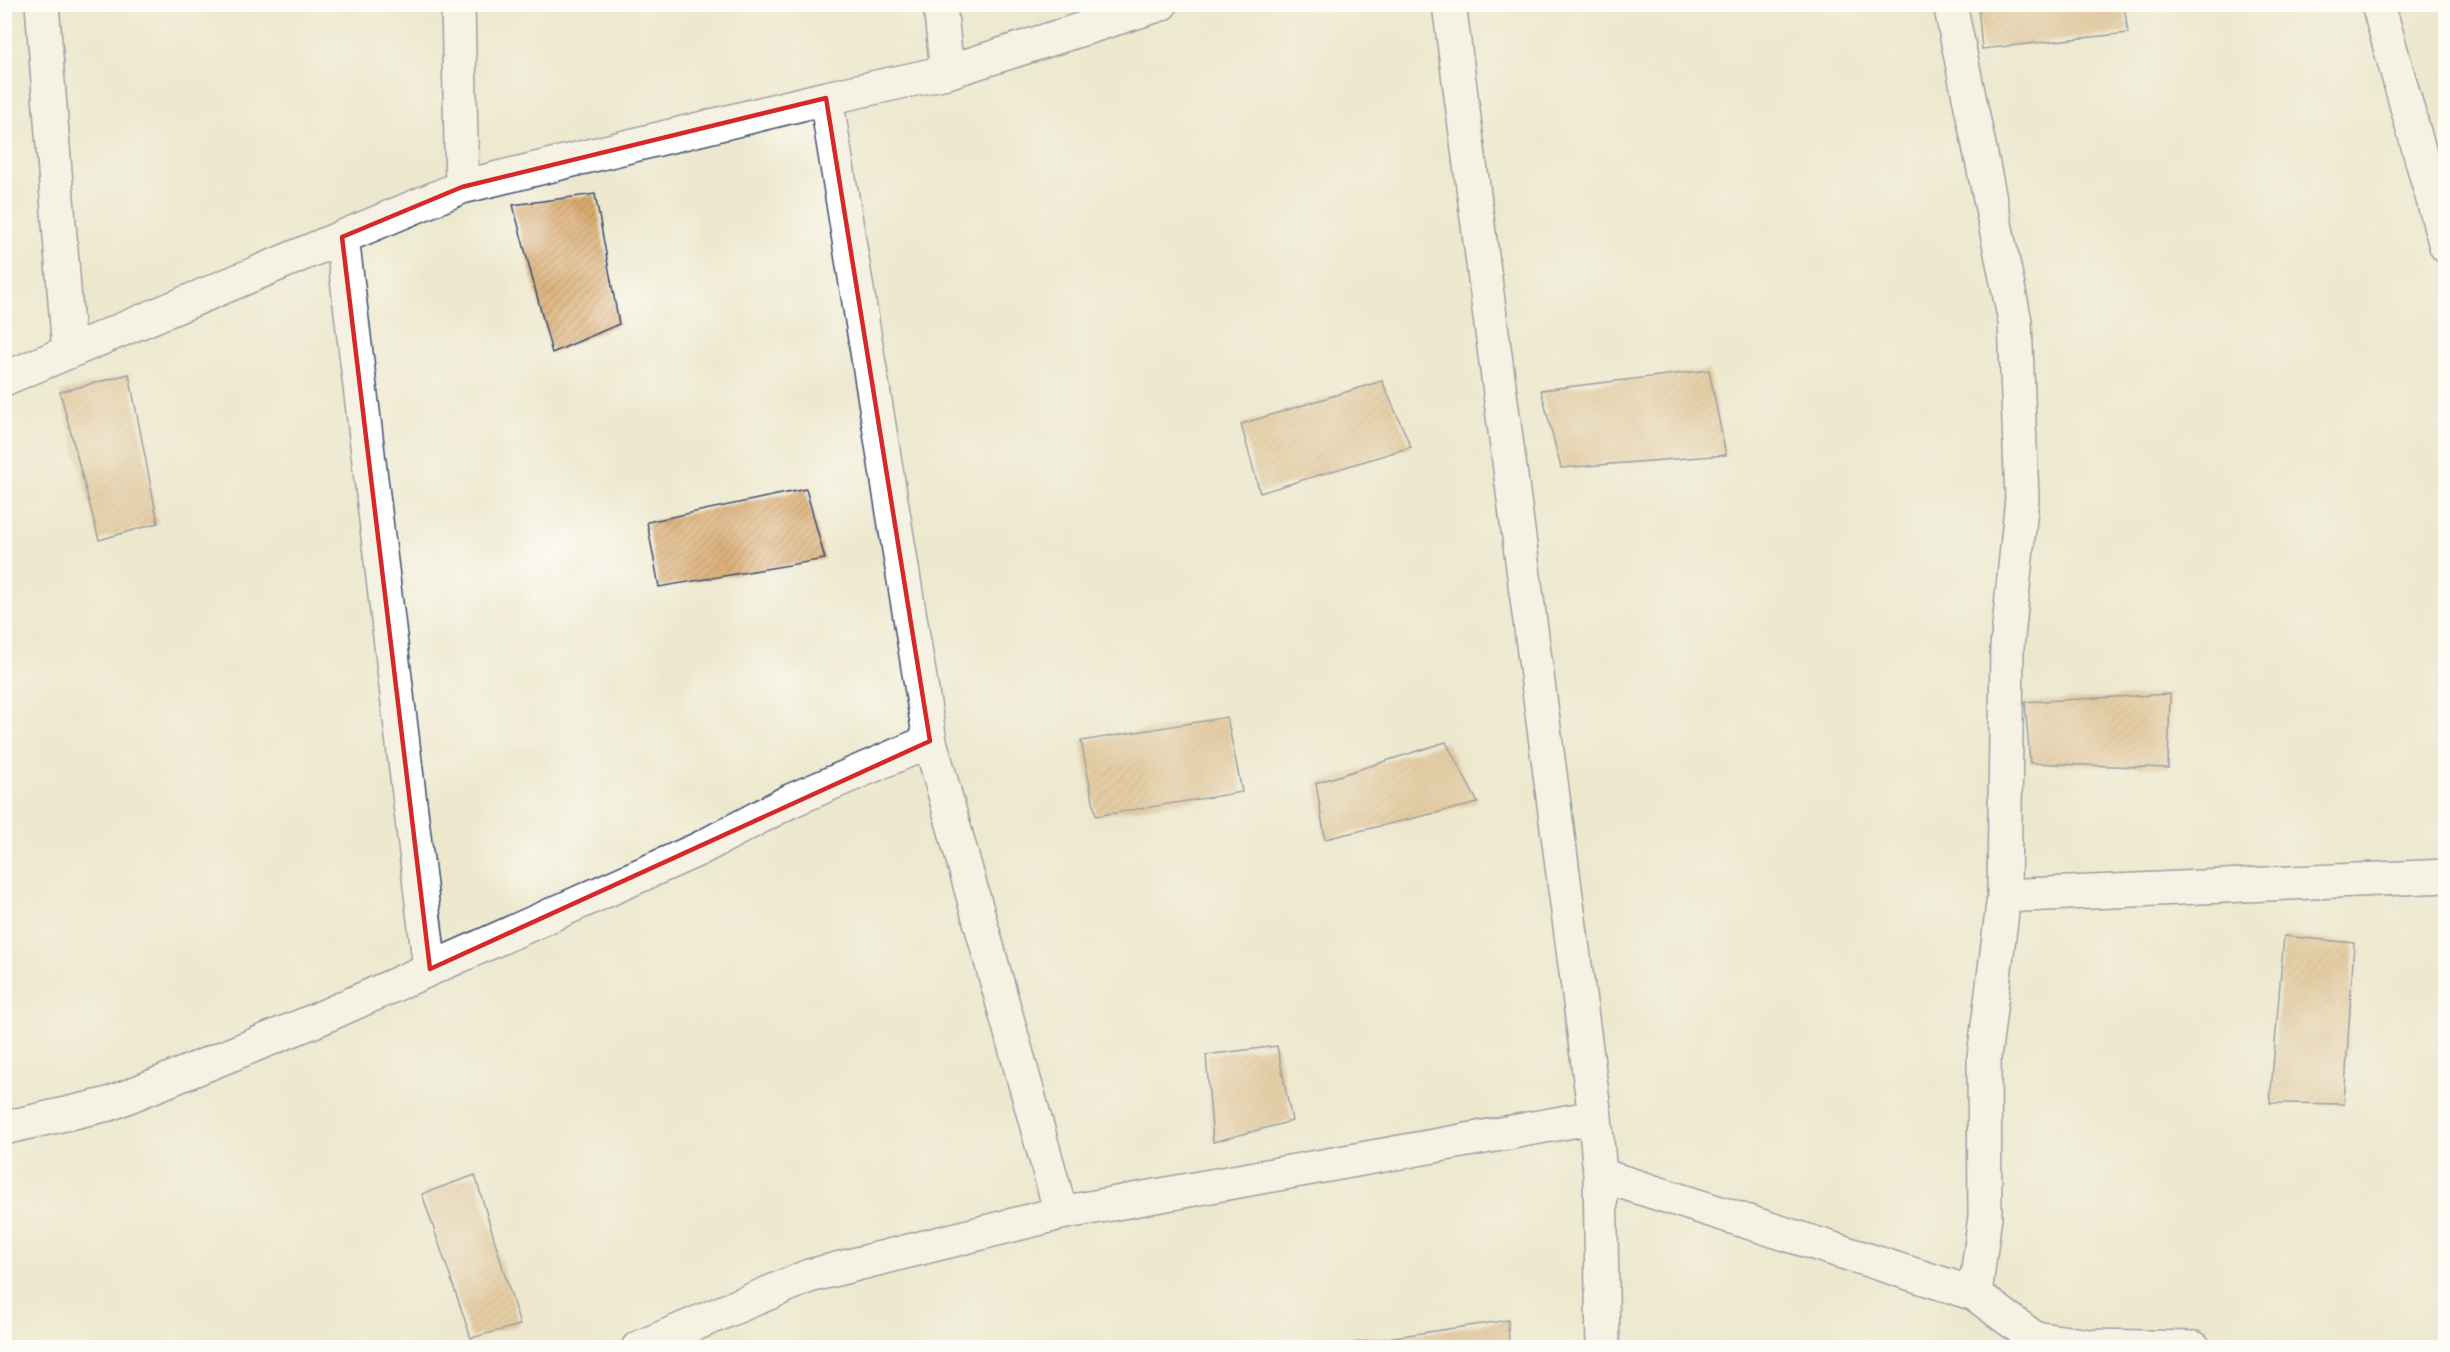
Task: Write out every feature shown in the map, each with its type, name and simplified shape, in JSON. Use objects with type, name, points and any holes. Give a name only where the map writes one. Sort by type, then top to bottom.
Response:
[{"type":"street","points":[[42,4],[69,352]]},
{"type":"street","points":[[458,4],[462,187]]},
{"type":"street","points":[[939,4],[947,72]]},
{"type":"street","points":[[4,379],[462,187],[826,98],[947,72],[1161,4]]},
{"type":"street","points":[[1449,4],[1595,1118],[1600,1175],[1603,1347]]},
{"type":"street","points":[[1950,4],[2015,321],[2022,498],[2007,647],[2004,896],[1984,1058],[1985,1216],[1975,1294]]},
{"type":"street","points":[[2378,4],[2445,246]]},
{"type":"street","points":[[826,98],[930,741],[1061,1213]]},
{"type":"street","points":[[342,237],[430,969]]},
{"type":"street","points":[[4,1128],[109,1104],[316,1020],[699,849],[790,801],[930,741]]},
{"type":"street","points":[[2004,896],[2445,876]]},
{"type":"street","points":[[638,1347],[809,1276],[1061,1213],[1595,1118]]},
{"type":"street","points":[[1600,1175],[1975,1294],[2033,1343],[2194,1347]]},
{"type":"highlighted area","points":[[826,98],[930,741],[430,969],[342,237],[462,187]]},
{"type":"building","points":[[2124,4],[2128,33],[1982,49],[1978,6]]},
{"type":"building","points":[[595,194],[619,324],[552,353],[513,205]]},
{"type":"building","points":[[1709,370],[1726,455],[1561,468],[1541,390]]},
{"type":"building","points":[[129,374],[158,523],[99,540],[60,392]]},
{"type":"building","points":[[1382,381],[1411,447],[1260,493],[1241,424]]},
{"type":"building","points":[[806,489],[825,559],[659,587],[647,522]]},
{"type":"building","points":[[2170,694],[2168,768],[2030,763],[2025,702]]},
{"type":"building","points":[[1227,717],[1242,792],[1096,816],[1081,741]]},
{"type":"building","points":[[1446,742],[1478,803],[1325,839],[1316,783]]},
{"type":"building","points":[[2284,936],[2354,943],[2344,1104],[2270,1103]]},
{"type":"building","points":[[1277,1046],[1292,1121],[1213,1142],[1206,1055]]},
{"type":"building","points":[[475,1175],[520,1325],[471,1338],[422,1194]]},
{"type":"building","points":[[1508,1320],[1509,1348],[1334,1348],[1334,1346]]}]
